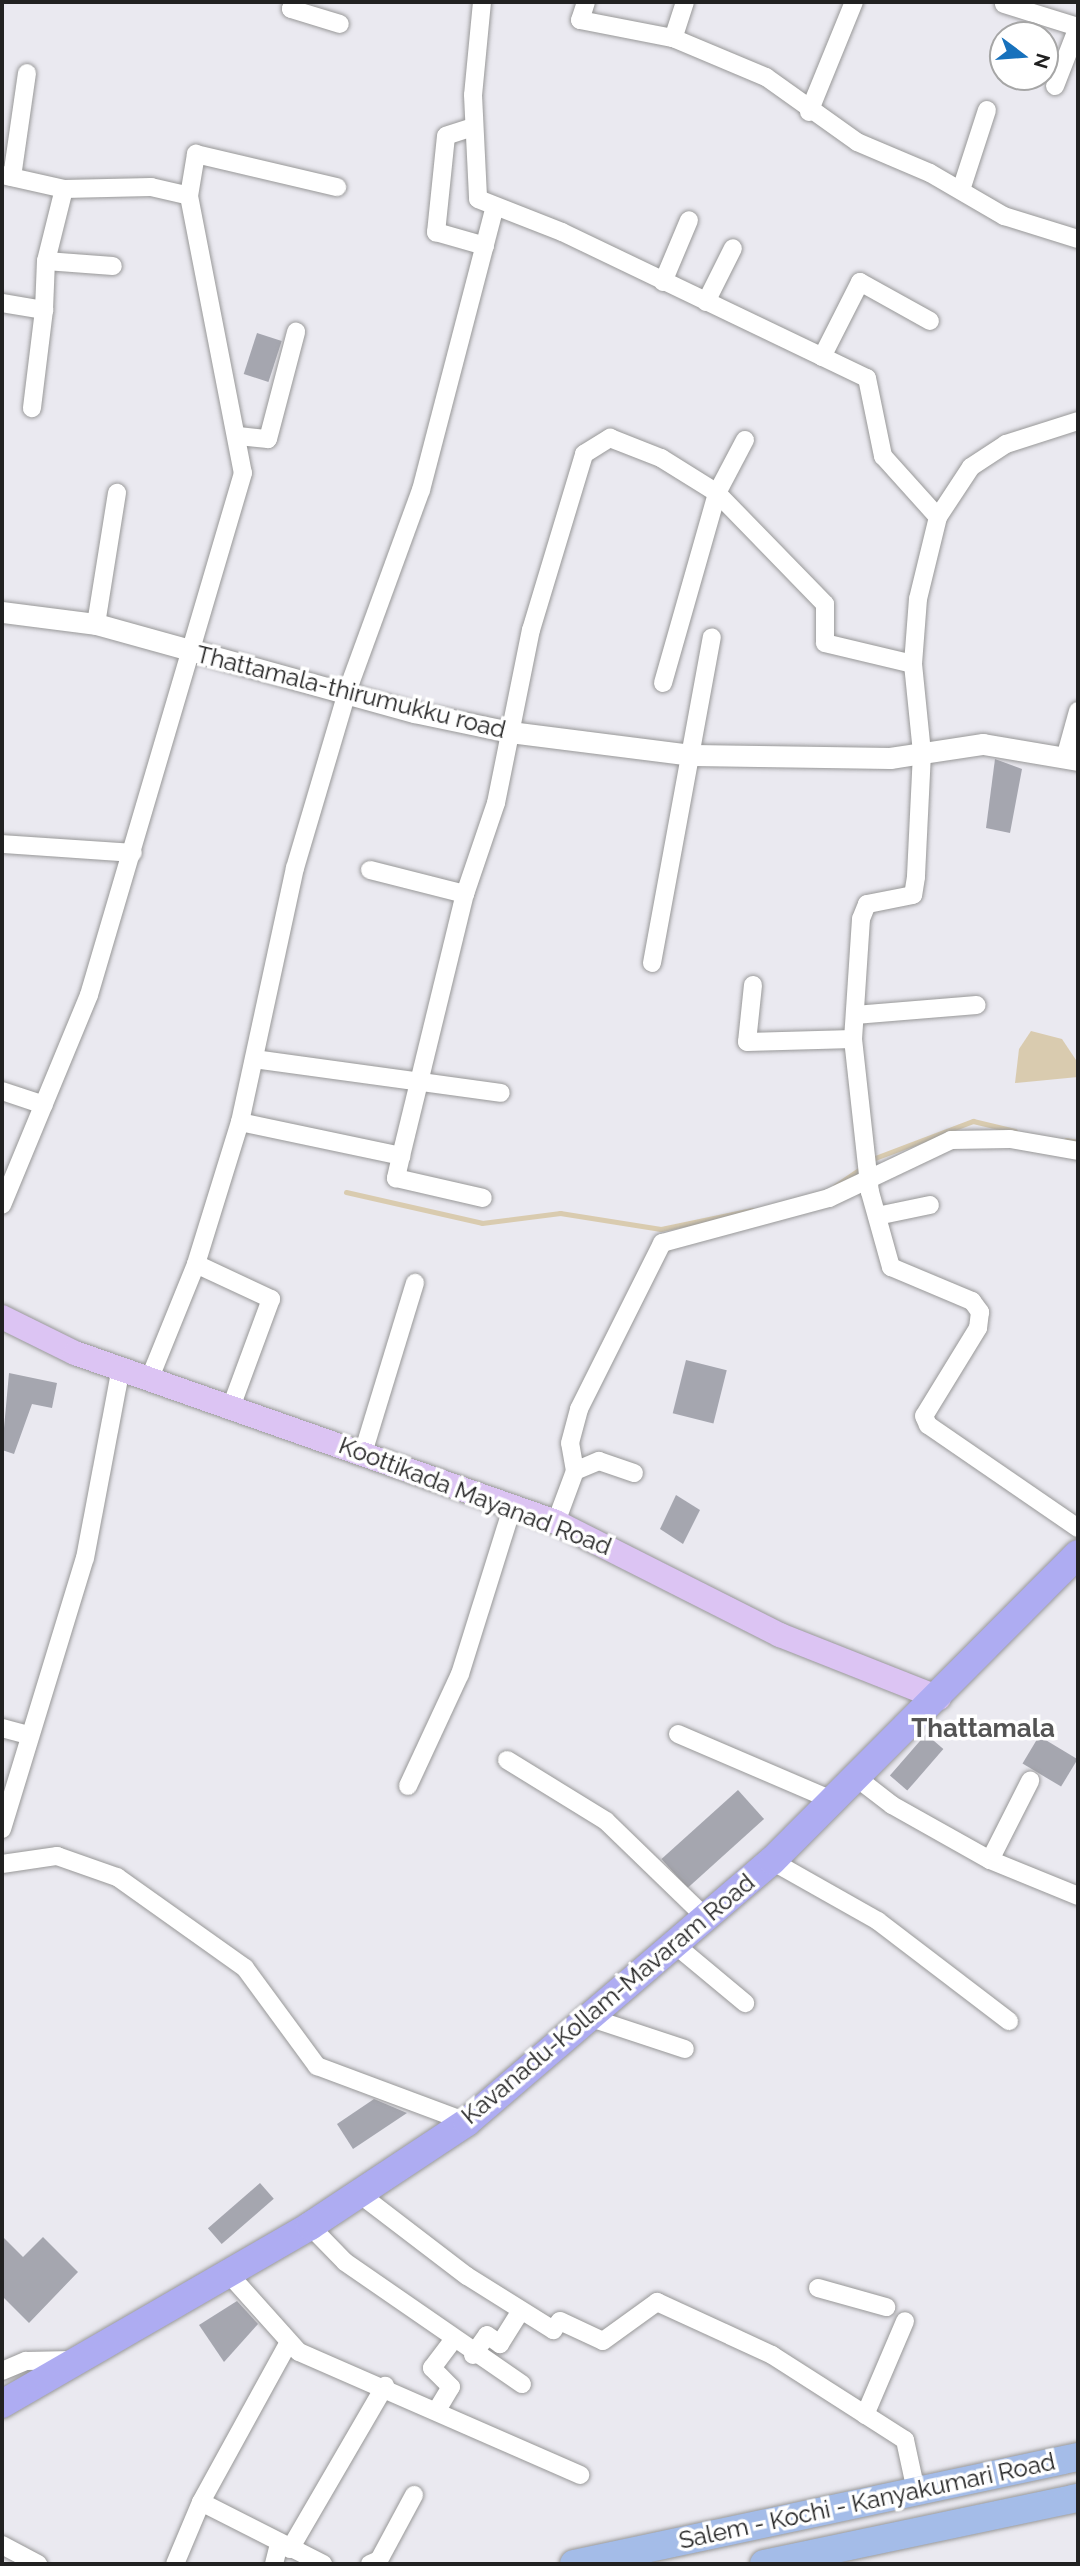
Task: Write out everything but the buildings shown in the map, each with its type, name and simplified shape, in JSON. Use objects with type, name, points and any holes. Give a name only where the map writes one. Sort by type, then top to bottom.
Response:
[{"type":"highway","name":"Salem - Kochi - Kanyakumari Road","points":[[574,2564],[1078,2457]]},
{"type":"highway","name":"Salem - Kochi - Kanyakumari Road","points":[[764,2564],[1078,2498]]},
{"type":"main road","name":"Koottikada Mayanad Road","points":[[2,1317],[75,1353],[556,1522],[780,1635],[939,1698]]},
{"type":"main road","name":"Kavanadu-Kollam-Mavaram Road","points":[[4,2407],[77,2360],[310,2226],[357,2192],[467,2122],[704,1916],[772,1861],[939,1698],[1078,1554]]},
{"type":"street","points":[[293,2],[291,9],[340,24]]},
{"type":"street","points":[[482,2],[474,127],[478,199],[494,210],[562,232],[867,378],[883,456],[938,517]]},
{"type":"street","points":[[586,2],[580,20],[673,38],[766,77],[809,112],[857,142],[961,190],[1004,216],[1078,239]]},
{"type":"street","points":[[673,38],[685,2]]},
{"type":"street","points":[[809,112],[854,2]]},
{"type":"street","points":[[1004,4],[1078,27],[1059,76]]},
{"type":"street","points":[[27,72],[7,176],[64,189],[159,188],[189,196]]},
{"type":"street","points":[[961,190],[987,110]]},
{"type":"street","points":[[474,127],[446,136],[436,232],[485,246]]},
{"type":"street","points":[[2,1205],[89,995],[133,853],[189,652],[242,494],[239,436],[189,196],[196,154],[337,187]]},
{"type":"street","points":[[32,408],[44,310],[46,261],[64,189]]},
{"type":"street","points":[[149,1380],[196,1264],[240,1122],[295,869],[347,692],[421,490],[494,210]]},
{"type":"street","points":[[663,282],[689,220]]},
{"type":"street","points":[[706,302],[733,248]]},
{"type":"street","points":[[46,261],[113,266]]},
{"type":"street","points":[[822,357],[860,282],[930,321]]},
{"type":"street","points":[[2,303],[44,310]]},
{"type":"street","points":[[239,436],[268,439],[296,332]]},
{"type":"street","points":[[1078,421],[1006,444],[971,467],[938,517],[918,598],[913,664],[922,753],[913,895],[867,904],[853,1039],[877,1216],[891,1267],[972,1301],[980,1312],[978,1328],[924,1416],[928,1425],[1078,1528]]},
{"type":"street","points":[[483,1198],[396,1178],[465,894],[496,803],[531,629],[584,454],[610,438],[661,458],[717,493],[825,604],[825,643],[913,664]]},
{"type":"street","points":[[663,683],[717,493],[745,440]]},
{"type":"street","points":[[96,624],[117,492]]},
{"type":"street","name":"Thattamala-thirumukku road","points":[[2,612],[96,624],[189,652],[510,732],[693,755],[890,758],[983,744],[1072,759]]},
{"type":"street","points":[[652,963],[693,755],[712,637]]},
{"type":"street","points":[[1072,759],[1078,711]]},
{"type":"street","points":[[2,844],[133,853]]},
{"type":"street","points":[[370,870],[465,894]]},
{"type":"street","points":[[753,985],[747,1042],[853,1039]]},
{"type":"street","points":[[855,1015],[977,1005]]},
{"type":"street","points":[[254,1059],[418,1085],[501,1093]]},
{"type":"street","points":[[2,1091],[44,1105]]},
{"type":"street","points":[[240,1122],[401,1156]]},
{"type":"street","points":[[556,1522],[575,1471],[570,1443],[579,1409],[662,1243],[830,1198],[871,1177],[967,1137],[1078,1151]]},
{"type":"street","points":[[877,1216],[930,1205]]},
{"type":"street","points":[[196,1264],[271,1300],[231,1407]]},
{"type":"street","points":[[363,1452],[415,1283]]},
{"type":"street","points":[[2,1829],[85,1558],[121,1367]]},
{"type":"street","points":[[575,1471],[599,1461],[634,1473]]},
{"type":"street","points":[[408,1786],[460,1674],[512,1508]]},
{"type":"street","points":[[2,1728],[29,1735]]},
{"type":"street","points":[[678,1734],[834,1801]]},
{"type":"street","points":[[508,1760],[606,1821],[704,1916]]},
{"type":"street","points":[[857,1778],[892,1805],[990,1860],[1078,1896]]},
{"type":"street","points":[[990,1860],[1030,1781]]},
{"type":"street","points":[[2,1864],[57,1856],[117,1877],[245,1968],[317,2066],[467,2122]]},
{"type":"street","points":[[772,1861],[878,1921],[1009,2021]]},
{"type":"street","points":[[673,1943],[744,2003]]},
{"type":"street","points":[[589,2017],[685,2049]]},
{"type":"street","points":[[357,2192],[520,2312],[553,2330],[560,2321],[603,2341],[657,2302],[772,2355],[905,2440],[916,2491]]},
{"type":"street","points":[[310,2226],[345,2262],[452,2341],[522,2384]]},
{"type":"street","points":[[228,2273],[288,2344],[580,2475]]},
{"type":"street","points":[[818,2288],[886,2307]]},
{"type":"street","points":[[473,2355],[487,2335],[500,2344],[520,2312]]},
{"type":"street","points":[[865,2415],[905,2321]]},
{"type":"street","points":[[437,2410],[451,2387],[432,2368],[452,2341]]},
{"type":"street","points":[[175,2564],[201,2502],[288,2344]]},
{"type":"street","points":[[2,2371],[26,2361],[77,2360]]},
{"type":"street","points":[[274,2564],[385,2386]]},
{"type":"street","points":[[370,2564],[379,2560],[414,2495]]},
{"type":"street","points":[[201,2502],[323,2564]]},
{"type":"street","points":[[2,2545],[38,2564]]},
{"type":"shaded area","points":[[1031,1031],[1062,1039],[1078,1063],[1078,1077],[1015,1083],[1019,1049]]},
{"type":"waterway","points":[[875,1158],[973,1121],[1015,1131]]},
{"type":"waterway","points":[[1066,1140],[1078,1142]]},
{"type":"waterway","points":[[835,1186],[862,1168]]},
{"type":"waterway","points":[[346,1192],[482,1223],[560,1213],[661,1229],[752,1210]]},
{"type":"district","name":"Thattamala","points":[[983,1729]]}]
